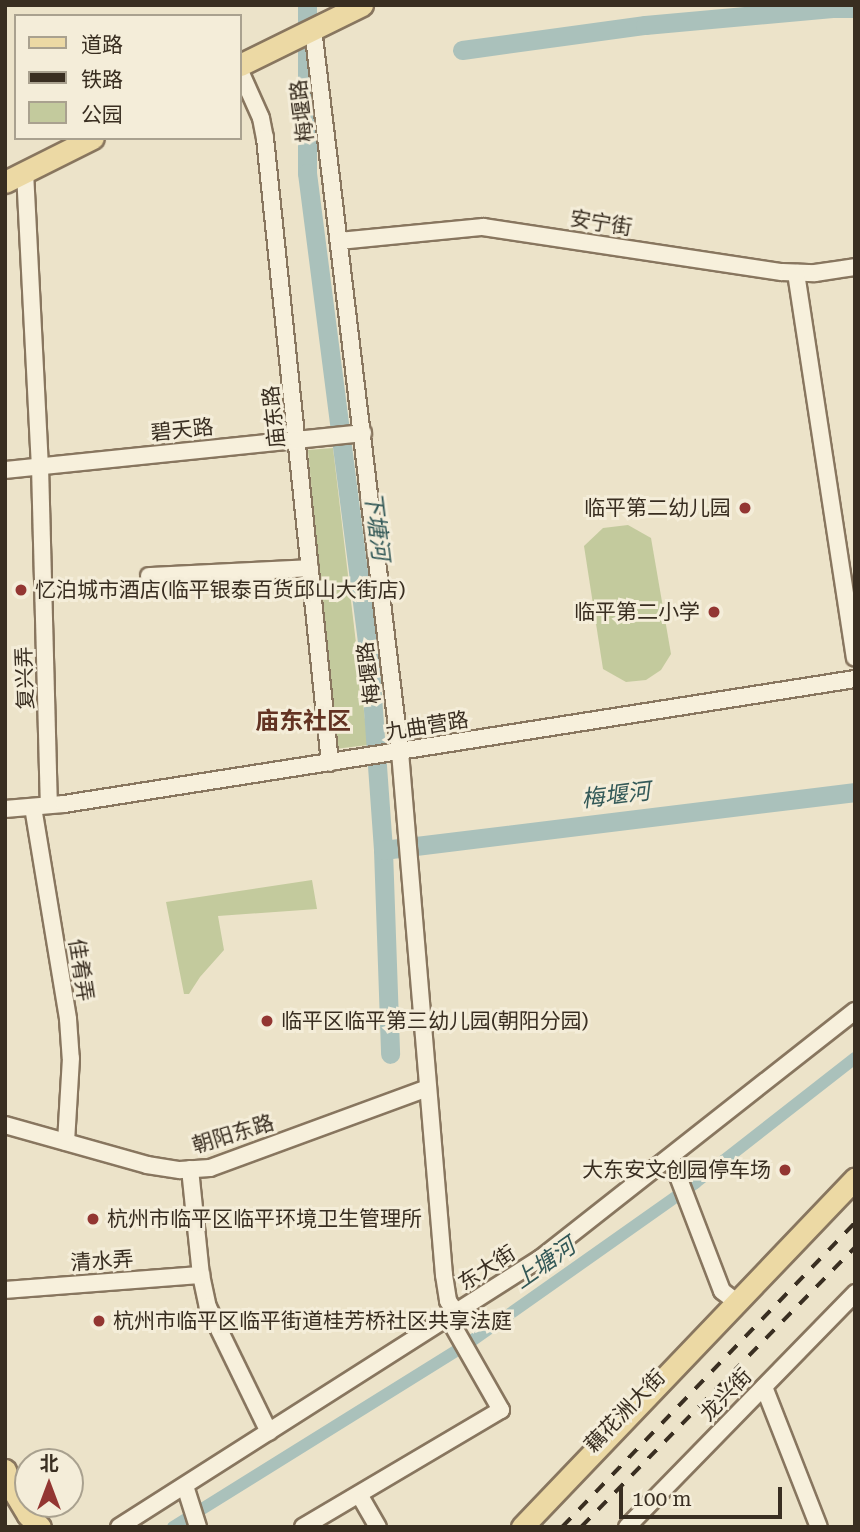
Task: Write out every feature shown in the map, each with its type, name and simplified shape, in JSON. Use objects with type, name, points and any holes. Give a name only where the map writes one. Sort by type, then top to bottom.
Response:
[{"type":"main road","points":[[242,64],[362,5]]},
{"type":"main road","points":[[5,182],[89,140]]},
{"type":"main road","name":"藕花洲大街","points":[[512,1527],[855,1179]]},
{"type":"main road","name":"藕花洲大街","points":[[522,1527],[737,1300]]},
{"type":"main road","points":[[5,1470],[10,1485],[28,1515],[40,1527]]},
{"type":"street","name":"梅堰路","points":[[313,29],[399,752],[444,1275],[453,1318],[501,1410],[359,1496]]},
{"type":"street","name":"庙东路","points":[[242,75],[261,118],[265,138],[302,439],[310,568],[333,762]]},
{"type":"street","name":"复兴弄","points":[[25,172],[40,466],[41,806]]},
{"type":"street","name":"安宁街","points":[[340,241],[483,227],[796,273],[855,267]]},
{"type":"street","points":[[796,273],[855,657]]},
{"type":"street","name":"碧天路","points":[[5,470],[362,433]]},
{"type":"street","points":[[149,576],[310,568]]},
{"type":"street","name":"九曲营路","points":[[5,809],[41,806],[399,752],[855,679]]},
{"type":"street","name":"佳肴弄","points":[[41,806],[71,1058],[66,1142]]},
{"type":"street","name":"东大街","points":[[119,1527],[453,1318],[541,1258],[855,1011]]},
{"type":"street","name":"朝阳东路","points":[[5,1125],[147,1165],[210,1168],[428,1087]]},
{"type":"street","points":[[671,1158],[722,1291],[737,1300]]},
{"type":"street","points":[[190,1169],[201,1275],[208,1307],[269,1432]]},
{"type":"street","name":"清水弄","points":[[5,1290],[201,1275]]},
{"type":"street","name":"龙兴街","points":[[628,1527],[855,1293]]},
{"type":"street","points":[[764,1387],[819,1527]]},
{"type":"street","points":[[185,1486],[198,1527]]},
{"type":"street","points":[[303,1527],[359,1496],[378,1527]]},
{"type":"green space","points":[[333,448],[368,745],[335,749],[308,450]]},
{"type":"green space","points":[[628,525],[651,538],[671,654],[661,670],[646,680],[626,682],[603,669],[584,546],[603,528]]},
{"type":"green space","points":[[312,880],[317,909],[218,916],[224,950],[189,994],[184,994],[166,902]]},
{"type":"waterway","name":"下塘河","points":[[307,5],[307,173],[370,668],[383,850],[390,1054]]},
{"type":"waterway","points":[[462,50],[645,25],[855,8]]},
{"type":"waterway","name":"梅堰河","points":[[383,850],[855,792]]},
{"type":"waterway","name":"上塘河","points":[[173,1527],[470,1342],[695,1183],[855,1058]]},
{"type":"railway","points":[[562,1527],[855,1222]]},
{"type":"railway","points":[[581,1527],[855,1247]]},
{"type":"place","name":"临平第二幼儿园","points":[[745,508]]},
{"type":"place","name":"忆泊城市酒店(临平银泰百货邱山大街店)","points":[[21,590]]},
{"type":"place","name":"临平第二小学","points":[[714,612]]},
{"type":"place","name":"临平区临平第三幼儿园(朝阳分园)","points":[[267,1021]]},
{"type":"place","name":"大东安文创园停车场","points":[[785,1170]]},
{"type":"place","name":"杭州市临平区临平环境卫生管理所","points":[[93,1219]]},
{"type":"place","name":"杭州市临平区临平街道桂芳桥社区共享法庭","points":[[99,1321]]},
{"type":"district","name":"庙东社区","points":[[303,722]]}]
